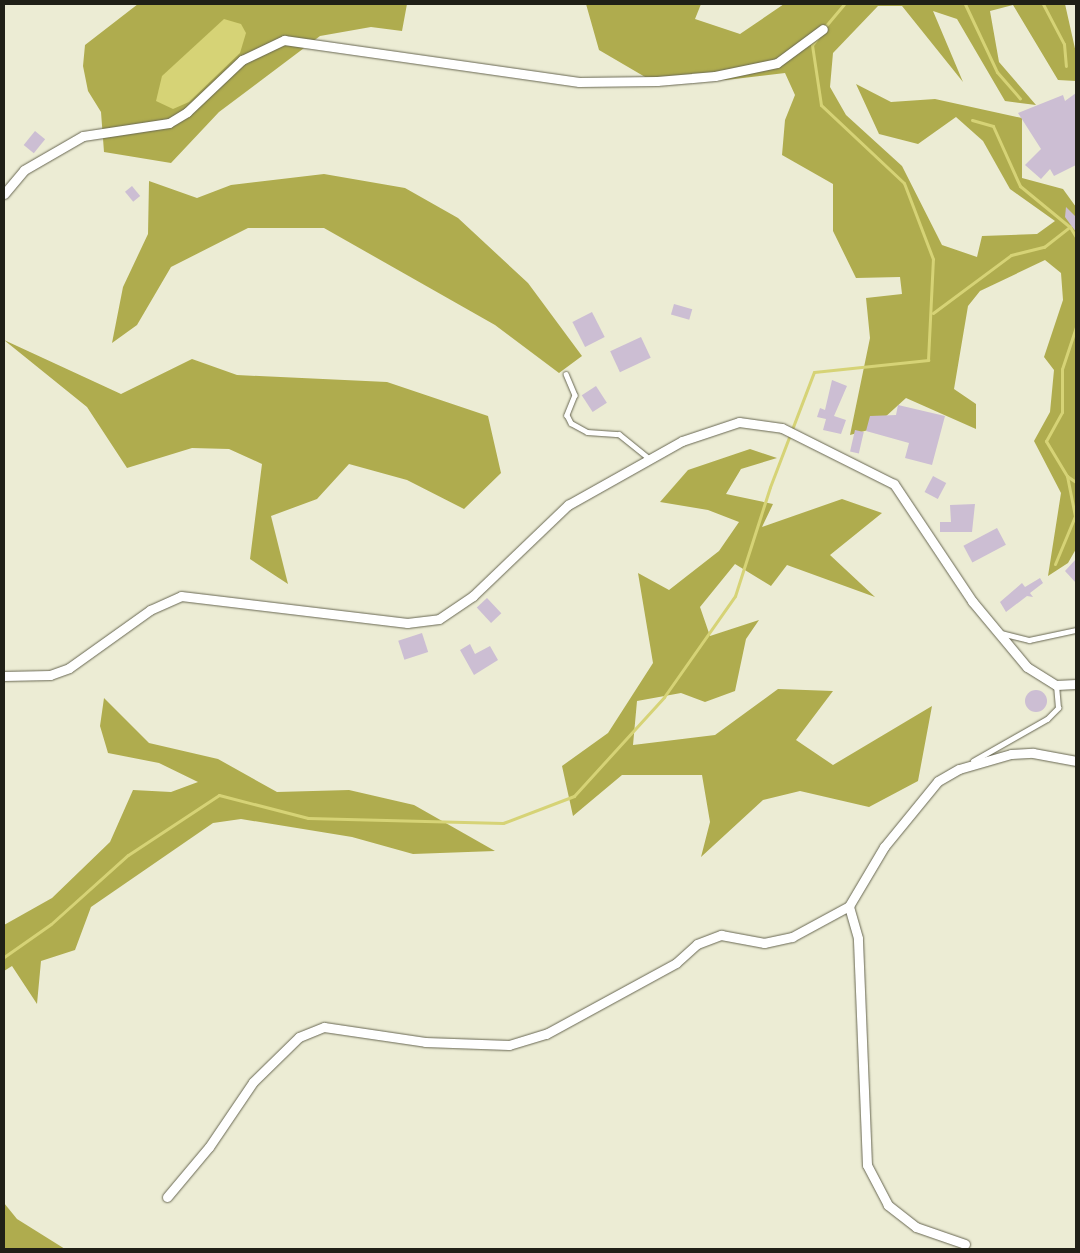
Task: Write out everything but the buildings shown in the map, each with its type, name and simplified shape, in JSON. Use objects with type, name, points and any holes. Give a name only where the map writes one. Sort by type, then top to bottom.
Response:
[{"type":"street","points":[[4,194],[24,170],[83,136],[169,123],[187,112],[242,60],[284,40],[579,82],[628,82],[715,76],[777,63],[823,29]]},
{"type":"street","points":[[4,676],[50,675],[69,668],[150,610],[181,596],[406,623],[439,619],[473,596],[568,505],[649,458],[716,427],[739,422],[782,428],[894,484],[953,576],[1027,667],[1056,685],[1076,684]]},
{"type":"street","points":[[167,1197],[209,1148],[253,1082],[299,1037],[324,1027],[425,1042],[509,1046],[546,1034],[676,964],[697,944],[720,935],[764,943],[792,937],[848,906],[915,806],[938,781],[959,769],[1033,753],[1076,761]]},
{"type":"street","points":[[848,906],[858,938],[867,1165],[888,1205],[916,1227],[965,1244]]},
{"type":"lane","points":[[566,374],[575,395],[567,415],[571,423],[587,432],[619,434],[649,458]]},
{"type":"lane","points":[[998,632],[1029,640],[1076,630]]},
{"type":"lane","points":[[959,769],[1047,719],[1058,708],[1056,685]]},
{"type":"shaded area","points":[[138,4],[407,4],[402,31],[371,27],[320,36],[219,112],[171,163],[104,152],[101,112],[88,91],[83,66],[85,45]]},
{"type":"shaded area","points":[[586,4],[701,4],[695,19],[740,34],[784,4],[1065,4],[1076,53],[1076,81],[1058,80],[1013,5],[990,11],[999,62],[1036,105],[1005,101],[957,19],[933,11],[963,82],[902,6],[878,6],[833,53],[830,87],[846,115],[902,166],[942,245],[977,257],[982,236],[1037,234],[1055,221],[1010,189],[983,141],[956,117],[918,144],[879,134],[856,84],[891,102],[935,99],[1022,118],[1022,178],[1063,189],[1076,207],[1076,549],[1068,563],[1048,576],[1061,493],[1034,441],[1050,412],[1054,370],[1044,357],[1063,300],[1061,273],[1045,260],[980,291],[968,306],[954,389],[976,404],[976,429],[906,398],[872,429],[850,435],[870,338],[866,298],[902,294],[900,277],[856,278],[833,231],[833,184],[782,155],[785,120],[795,95],[785,73],[726,80],[652,81],[599,50]]},
{"type":"shaded area","points":[[224,19],[241,24],[246,33],[240,53],[189,102],[173,109],[156,101],[162,76]]},
{"type":"shaded area","points":[[324,174],[405,188],[458,218],[528,283],[582,356],[559,373],[495,325],[324,228],[248,228],[171,267],[137,325],[112,343],[123,287],[148,234],[149,181],[197,198],[231,185]]},
{"type":"shaded area","points":[[4,340],[121,394],[192,359],[237,375],[387,382],[488,416],[501,473],[464,509],[407,480],[349,464],[317,499],[271,516],[288,584],[250,559],[262,464],[229,449],[192,448],[127,468],[87,407]]},
{"type":"shaded area","points":[[750,449],[777,458],[741,469],[726,494],[773,504],[762,527],[842,499],[882,513],[830,555],[875,597],[787,565],[771,586],[735,564],[700,607],[710,636],[759,620],[746,639],[735,691],[705,702],[681,693],[637,701],[633,745],[715,735],[778,689],[833,691],[796,740],[833,765],[932,706],[918,781],[869,807],[800,791],[763,800],[701,857],[710,822],[702,775],[622,775],[573,816],[562,766],[608,733],[653,663],[638,573],[669,590],[719,551],[739,522],[708,510],[660,502],[688,470]]},
{"type":"shaded area","points":[[104,698],[149,743],[218,759],[277,792],[349,790],[414,805],[495,851],[413,854],[352,837],[241,819],[213,823],[91,907],[75,950],[41,961],[37,1004],[12,966],[4,971],[4,925],[52,898],[110,842],[133,790],[171,792],[198,782],[159,763],[108,753],[100,726]]},
{"type":"shaded area","points":[[4,1203],[17,1219],[65,1249],[4,1249]]},
{"type":"waterway","points":[[824,28],[844,4]]},
{"type":"waterway","points":[[965,4],[997,72],[1020,98]]},
{"type":"waterway","points":[[1043,4],[1064,44],[1066,66]]},
{"type":"waterway","points":[[4,957],[51,924],[128,855],[219,795],[308,818],[503,823],[574,796],[664,697],[735,596],[770,487],[814,372],[928,360],[933,259],[904,183],[821,105],[812,45],[818,37]]},
{"type":"waterway","points":[[972,120],[993,126],[1020,186],[1070,227]]},
{"type":"waterway","points":[[933,313],[1011,255],[1044,247],[1070,227],[1076,237]]},
{"type":"waterway","points":[[1055,564],[1075,516],[1067,476],[1046,441],[1062,412],[1062,369],[1076,327]]},
{"type":"waterway","points":[[1067,476],[1076,482]]}]
